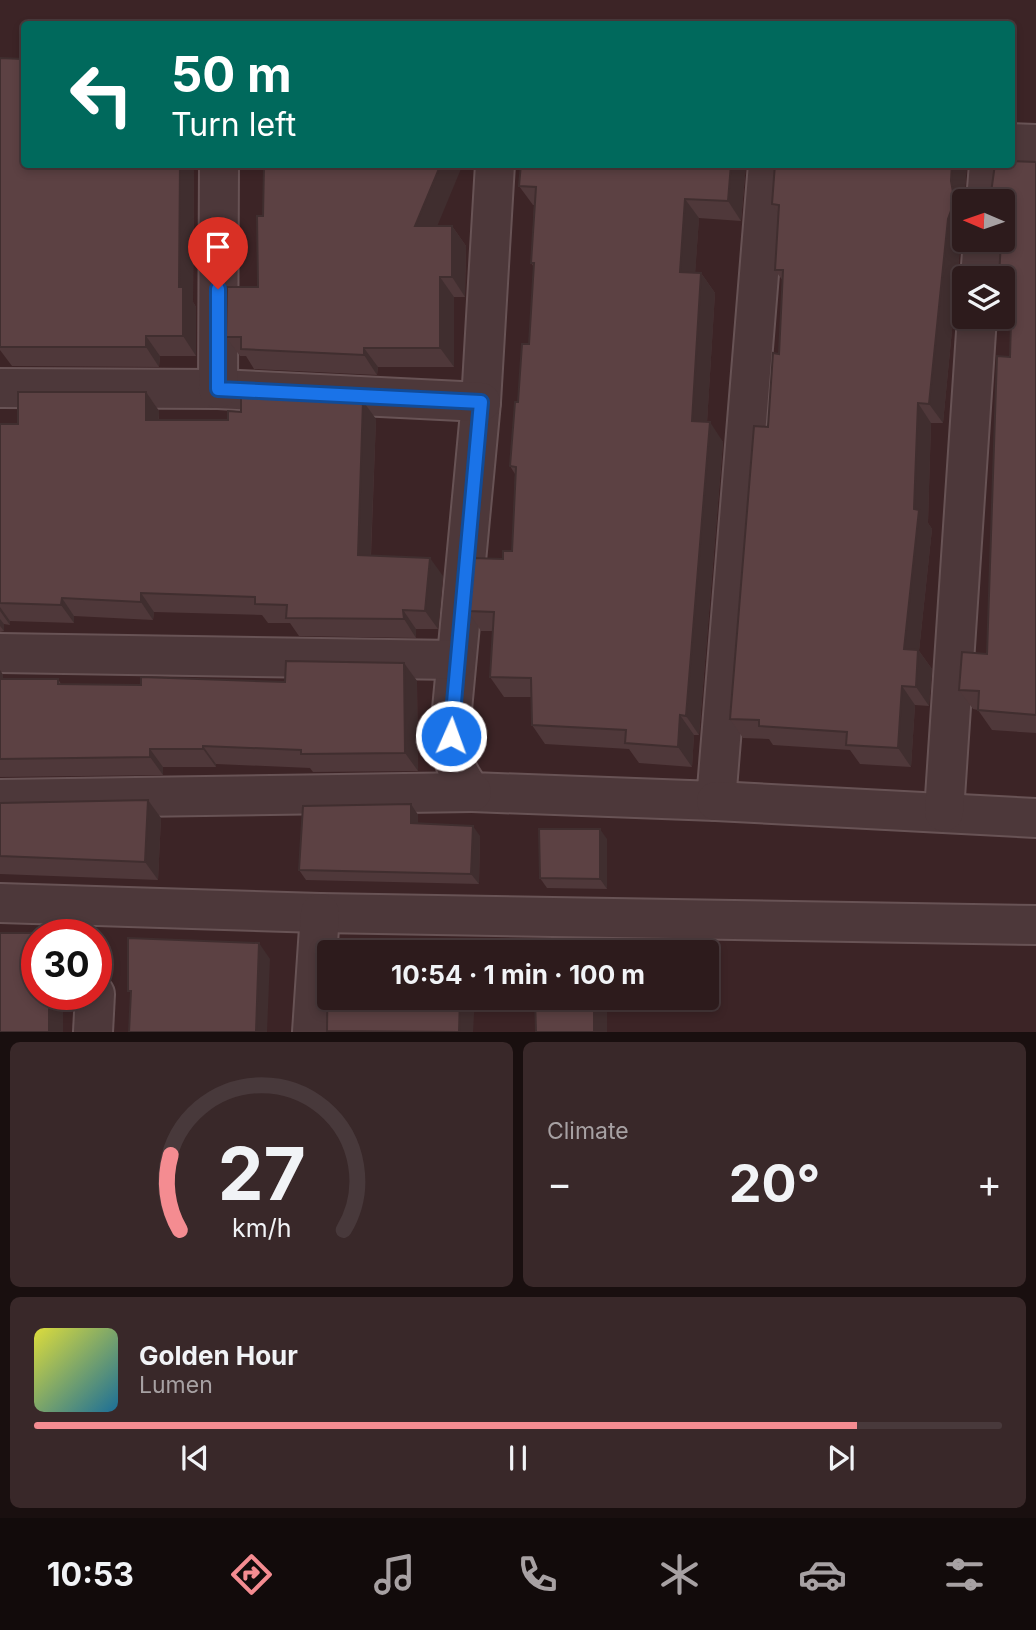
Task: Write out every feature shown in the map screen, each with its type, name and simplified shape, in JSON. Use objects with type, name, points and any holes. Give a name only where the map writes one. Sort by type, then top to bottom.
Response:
[{"type":"street","points":[[1015,143],[1036,144]]},
{"type":"street","points":[[218,389],[219,168]]},
{"type":"street","points":[[472,792],[457,774],[451,751],[456,660],[481,402],[495,168]]},
{"type":"street","points":[[716,801],[768,168]]},
{"type":"street","points":[[987,189],[989,168]]},
{"type":"street","points":[[944,812],[976,329]]},
{"type":"street","points":[[0,388],[218,389],[481,402]]},
{"type":"street","points":[[0,653],[456,660]]},
{"type":"street","points":[[0,799],[472,792],[716,801],[1036,818]]},
{"type":"street","points":[[0,903],[91,919]]},
{"type":"street","points":[[112,920],[320,913],[1036,925]]},
{"type":"street","points":[[312,1031],[320,913]]},
{"type":"street","points":[[93,1031],[94,1010]]},
{"type":"building","points":[[0,58],[21,59],[21,168],[180,168],[179,287],[183,287],[183,336],[146,336],[146,347],[0,347]]},
{"type":"building","points":[[1015,161],[1036,162],[1036,715],[978,710],[979,691],[959,690],[962,652],[987,654],[997,356],[1010,357],[1011,329],[1015,329],[1015,266],[1000,266],[1000,252],[1015,252],[1015,189],[992,189],[994,168],[1015,168]]},
{"type":"building","points":[[264,168],[439,168],[415,226],[452,226],[452,277],[440,277],[440,348],[364,348],[364,355],[241,349],[241,337],[226,337],[227,287],[258,287],[257,216],[263,216]]},
{"type":"building","points":[[521,168],[731,168],[728,201],[685,199],[680,272],[701,273],[692,421],[710,422],[686,716],[680,715],[678,747],[625,743],[626,730],[532,725],[531,678],[490,677],[494,612],[468,611],[473,558],[503,559],[503,551],[512,551],[516,467],[510,466],[522,344],[529,344],[536,187],[519,186]]},
{"type":"building","points":[[775,168],[952,168],[952,208],[948,219],[929,404],[918,403],[914,509],[919,510],[904,649],[918,650],[916,687],[902,686],[898,748],[846,745],[847,732],[759,726],[759,720],[730,719],[754,426],[768,427],[773,353],[779,354],[783,270],[775,270],[779,205],[772,204]]},
{"type":"building","points":[[18,392],[146,392],[146,420],[228,420],[228,411],[241,412],[241,395],[363,401],[358,555],[430,558],[425,611],[403,610],[404,619],[286,618],[287,605],[255,604],[255,597],[141,593],[141,602],[62,598],[61,605],[0,603],[0,424],[18,424]]},
{"type":"building","points":[[286,661],[404,663],[405,753],[301,754],[301,750],[203,746],[203,749],[150,749],[150,757],[0,759],[0,679],[58,679],[58,684],[141,685],[141,677],[285,682]]},
{"type":"building","points":[[148,800],[145,862],[0,856],[0,803]]},
{"type":"building","points":[[411,804],[411,823],[473,826],[471,874],[299,870],[303,806]]},
{"type":"building","points":[[539,829],[600,829],[600,879],[540,878]]},
{"type":"building","points":[[0,933],[21,933],[21,1010],[49,1010],[49,1032],[0,1032]]},
{"type":"building","points":[[128,938],[259,943],[256,1032],[129,1032],[131,991],[128,991]]},
{"type":"building","points":[[327,1010],[460,1010],[459,1032],[327,1031]]},
{"type":"building","points":[[535,1010],[594,1010],[594,1032],[536,1032]]},
{"type":"route","points":[[218,289],[218,389],[481,402],[451,736]]}]
